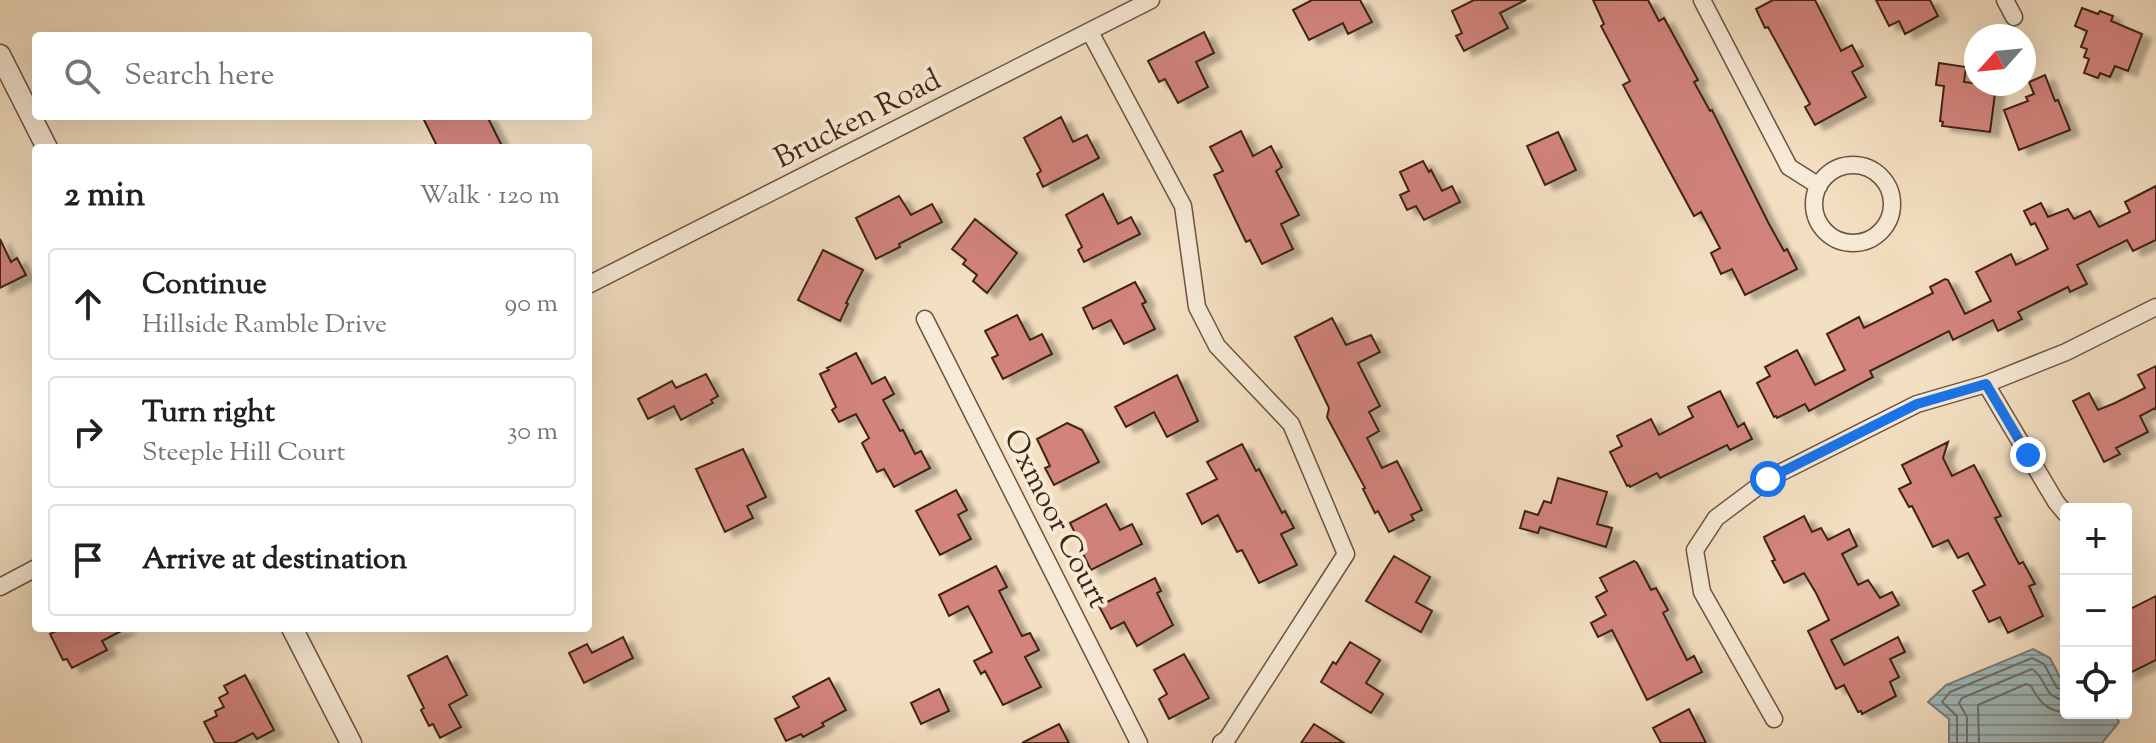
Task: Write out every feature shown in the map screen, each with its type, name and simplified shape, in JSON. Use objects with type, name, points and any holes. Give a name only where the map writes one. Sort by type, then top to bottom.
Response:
[{"type":"street","name":"Brucken Road","points":[[592,283],[1151,0]]},
{"type":"street","points":[[1702,0],[1789,167],[1819,186]]},
{"type":"street","points":[[2005,0],[2014,17]]},
{"type":"street","points":[[1090,32],[1183,206],[1197,307],[1217,346],[1291,424],[1346,554],[1227,739],[1221,743]]},
{"type":"street","points":[[0,55],[32,118]]},
{"type":"street","points":[[33,120],[45,144]]},
{"type":"street","points":[[1849,165],[1873,171],[1883,179],[1892,202],[1886,226],[1866,242],[1853,244],[1828,235],[1819,224],[1815,212],[1814,198],[1819,186],[1836,169],[1849,165]]},
{"type":"street","points":[[1774,719],[1702,592],[1695,550],[1716,518],[1768,479],[1917,404],[1986,384],[2066,352],[2156,307]]},
{"type":"street","name":"Oxmoor Court","points":[[925,319],[1139,743]]},
{"type":"street","points":[[1986,384],[2060,507]]},
{"type":"street","points":[[0,587],[32,570]]},
{"type":"street","points":[[294,632],[347,742]]},
{"type":"water","points":[[2033,649],[2050,658],[2060,677],[2060,719],[2117,719],[2119,722],[2102,743],[1949,743],[1949,719],[1928,702],[1946,685]]},
{"type":"building","points":[[1312,0],[1360,0],[1372,22],[1348,34],[1343,23],[1309,40],[1293,10]]},
{"type":"building","points":[[1474,0],[1526,0],[1500,13],[1508,28],[1464,51],[1456,36],[1462,33],[1452,11]]},
{"type":"building","points":[[1593,0],[1648,0],[1659,21],[1664,18],[1769,224],[1797,269],[1745,295],[1732,269],[1721,274],[1711,253],[1720,248],[1701,212],[1694,216],[1623,85],[1630,81],[1601,26],[1604,24]]},
{"type":"building","points":[[1773,0],[1815,0],[1841,51],[1852,45],[1863,66],[1852,72],[1866,97],[1815,125],[1805,107],[1810,104],[1756,9]]},
{"type":"building","points":[[1876,0],[1930,0],[1938,16],[1905,34],[1899,21],[1889,26]]},
{"type":"building","points":[[2082,8],[2113,16],[2111,21],[2142,34],[2128,71],[2115,66],[2110,77],[2100,73],[2098,78],[2084,73],[2089,59],[2084,57],[2087,49],[2081,47],[2087,31],[2075,26]]},
{"type":"building","points":[[1204,32],[1214,53],[1196,62],[1208,87],[1178,103],[1165,79],[1159,82],[1148,61]]},
{"type":"building","points":[[1939,63],[1964,67],[1964,96],[1995,96],[1990,132],[1942,126],[1944,86],[1936,85]]},
{"type":"building","points":[[2045,75],[2070,130],[2019,150],[2004,110],[2028,101],[2026,97],[2036,96],[2036,79]]},
{"type":"building","points":[[1061,117],[1073,142],[1087,135],[1099,158],[1043,187],[1037,174],[1041,171],[1024,138]]},
{"type":"building","points":[[424,120],[489,120],[501,144],[436,144]]},
{"type":"building","points":[[1241,131],[1253,156],[1271,146],[1282,167],[1276,171],[1299,215],[1281,224],[1293,249],[1262,264],[1250,240],[1246,242],[1214,175],[1223,171],[1210,147]]},
{"type":"building","points":[[1558,132],[1576,170],[1545,185],[1527,146]]},
{"type":"building","points":[[1423,161],[1442,191],[1452,186],[1460,202],[1424,220],[1416,206],[1407,210],[1400,195],[1409,191],[1400,172]]},
{"type":"building","points":[[2156,186],[2156,240],[2133,251],[2127,240],[2077,265],[2087,284],[2070,292],[2068,287],[2018,312],[2022,319],[1998,331],[1993,320],[1953,340],[1949,331],[1870,371],[1873,377],[1809,411],[1805,404],[1774,417],[1757,383],[1770,376],[1765,367],[1797,350],[1815,385],[1845,370],[1827,334],[1859,317],[1864,328],[1933,293],[1930,287],[1945,279],[1965,314],[1991,301],[1976,272],[2011,254],[2016,265],[2048,249],[2035,223],[2031,225],[2024,211],[2041,203],[2048,217],[2068,209],[2074,219],[2090,211],[2099,227],[2130,212],[2125,202]]},
{"type":"building","points":[[1103,194],[1118,224],[1131,217],[1140,234],[1084,262],[1078,250],[1082,247],[1066,215]]},
{"type":"building","points":[[899,196],[911,215],[932,204],[942,222],[876,259],[856,218]]},
{"type":"building","points":[[975,219],[1017,253],[987,293],[973,281],[977,275],[963,264],[966,260],[952,249]]},
{"type":"building","points":[[0,239],[11,262],[17,258],[26,275],[0,288]]},
{"type":"building","points":[[823,250],[863,270],[840,321],[798,300]]},
{"type":"building","points":[[1135,282],[1155,329],[1124,344],[1111,320],[1093,329],[1083,308]]},
{"type":"building","points":[[1017,315],[1030,340],[1042,334],[1052,354],[1003,379],[992,358],[998,355],[985,331]]},
{"type":"building","points":[[1332,318],[1346,345],[1371,335],[1380,352],[1358,363],[1380,406],[1369,412],[1379,431],[1367,438],[1382,468],[1397,461],[1422,510],[1411,515],[1414,520],[1389,532],[1378,511],[1375,513],[1327,417],[1329,408],[1295,337]]},
{"type":"building","points":[[856,353],[872,384],[885,377],[894,394],[883,400],[915,454],[921,451],[930,468],[894,487],[884,469],[877,472],[862,443],[869,438],[856,414],[839,422],[832,410],[836,407],[820,374]]},
{"type":"building","points":[[2156,366],[2156,410],[2140,416],[2148,432],[2116,448],[2120,454],[2104,462],[2073,401],[2089,393],[2098,410],[2115,403],[2145,388],[2138,375]]},
{"type":"building","points":[[706,374],[718,396],[711,400],[713,403],[681,420],[674,406],[648,419],[638,399],[672,381],[676,388]]},
{"type":"building","points":[[1177,375],[1198,421],[1167,437],[1154,412],[1126,427],[1115,407]]},
{"type":"building","points":[[1720,391],[1738,427],[1744,423],[1752,439],[1730,450],[1727,445],[1660,478],[1657,473],[1627,486],[1610,452],[1622,446],[1617,436],[1651,419],[1659,435],[1693,417],[1688,407]]},
{"type":"building","points":[[1067,423],[1082,430],[1099,462],[1054,485],[1045,468],[1050,466],[1037,439]]},
{"type":"building","points":[[1948,442],[1943,458],[1952,476],[1974,465],[2001,516],[1995,518],[2019,564],[2023,562],[2035,584],[2029,586],[2043,616],[2008,633],[2000,617],[1989,622],[1973,591],[1985,585],[1968,553],[1958,558],[1948,540],[1933,547],[1912,506],[1909,507],[1899,489],[1911,483],[1902,465]]},
{"type":"building","points":[[1242,444],[1294,528],[1281,534],[1297,565],[1259,583],[1242,550],[1237,552],[1218,515],[1202,524],[1187,494],[1217,479],[1207,462]]},
{"type":"building","points":[[743,449],[766,497],[747,506],[753,518],[725,532],[696,469]]},
{"type":"building","points":[[1558,478],[1607,492],[1597,524],[1612,528],[1606,547],[1540,527],[1538,533],[1520,528],[1525,511],[1538,515],[1544,501],[1551,503]]},
{"type":"building","points":[[956,490],[967,510],[958,515],[971,539],[940,555],[916,511]]},
{"type":"building","points":[[1106,504],[1120,530],[1132,524],[1142,544],[1091,570],[1070,523]]},
{"type":"building","points":[[1804,516],[1812,532],[1821,528],[1828,540],[1849,529],[1857,546],[1842,554],[1858,585],[1868,580],[1880,598],[1892,592],[1899,605],[1831,640],[1844,665],[1898,637],[1905,652],[1890,659],[1899,677],[1890,682],[1896,696],[1862,714],[1844,685],[1836,689],[1808,631],[1829,620],[1816,593],[1804,573],[1784,583],[1764,537]]},
{"type":"building","points":[[1394,556],[1430,577],[1416,602],[1432,611],[1421,632],[1366,601]]},
{"type":"building","points":[[1634,561],[1651,590],[1656,588],[1668,610],[1663,613],[1687,660],[1694,656],[1702,672],[1647,700],[1612,630],[1598,637],[1591,623],[1606,615],[1596,597],[1607,591],[1600,578]]},
{"type":"building","points":[[996,566],[1007,587],[999,591],[1022,636],[1030,633],[1039,650],[1025,657],[1041,687],[1003,705],[985,671],[981,674],[974,661],[992,652],[968,606],[949,616],[939,595]]},
{"type":"building","points":[[1155,578],[1161,591],[1157,593],[1173,625],[1137,646],[1124,622],[1111,629],[1099,606]]},
{"type":"building","points":[[2156,596],[2156,660],[2132,672],[2132,647],[2132,608]]},
{"type":"building","points":[[119,632],[102,641],[107,650],[72,668],[67,659],[63,660],[50,634]]},
{"type":"building","points":[[623,637],[633,658],[584,683],[569,653],[587,644],[592,653]]},
{"type":"building","points":[[1350,642],[1380,660],[1366,683],[1383,694],[1371,713],[1321,682]]},
{"type":"building","points":[[1184,654],[1209,698],[1169,719],[1159,699],[1167,694],[1154,670]]},
{"type":"building","points":[[447,656],[467,695],[449,705],[461,727],[440,738],[433,724],[429,726],[408,676]]},
{"type":"building","points":[[245,675],[274,730],[257,739],[253,733],[234,743],[215,743],[204,722],[217,716],[215,711],[224,707],[219,698],[228,693],[224,686]]},
{"type":"building","points":[[829,678],[846,710],[803,737],[801,734],[786,741],[775,719],[799,707],[793,697]]},
{"type":"building","points":[[939,689],[949,711],[921,724],[911,703]]},
{"type":"building","points":[[1689,709],[1706,743],[1661,743],[1653,728]]},
{"type":"building","points":[[1059,724],[1069,743],[1022,743]]},
{"type":"building","points":[[1314,724],[1344,743],[1301,743]]},
{"type":"route","points":[[1768,479],[1917,404],[1986,384],[2028,455]]}]
